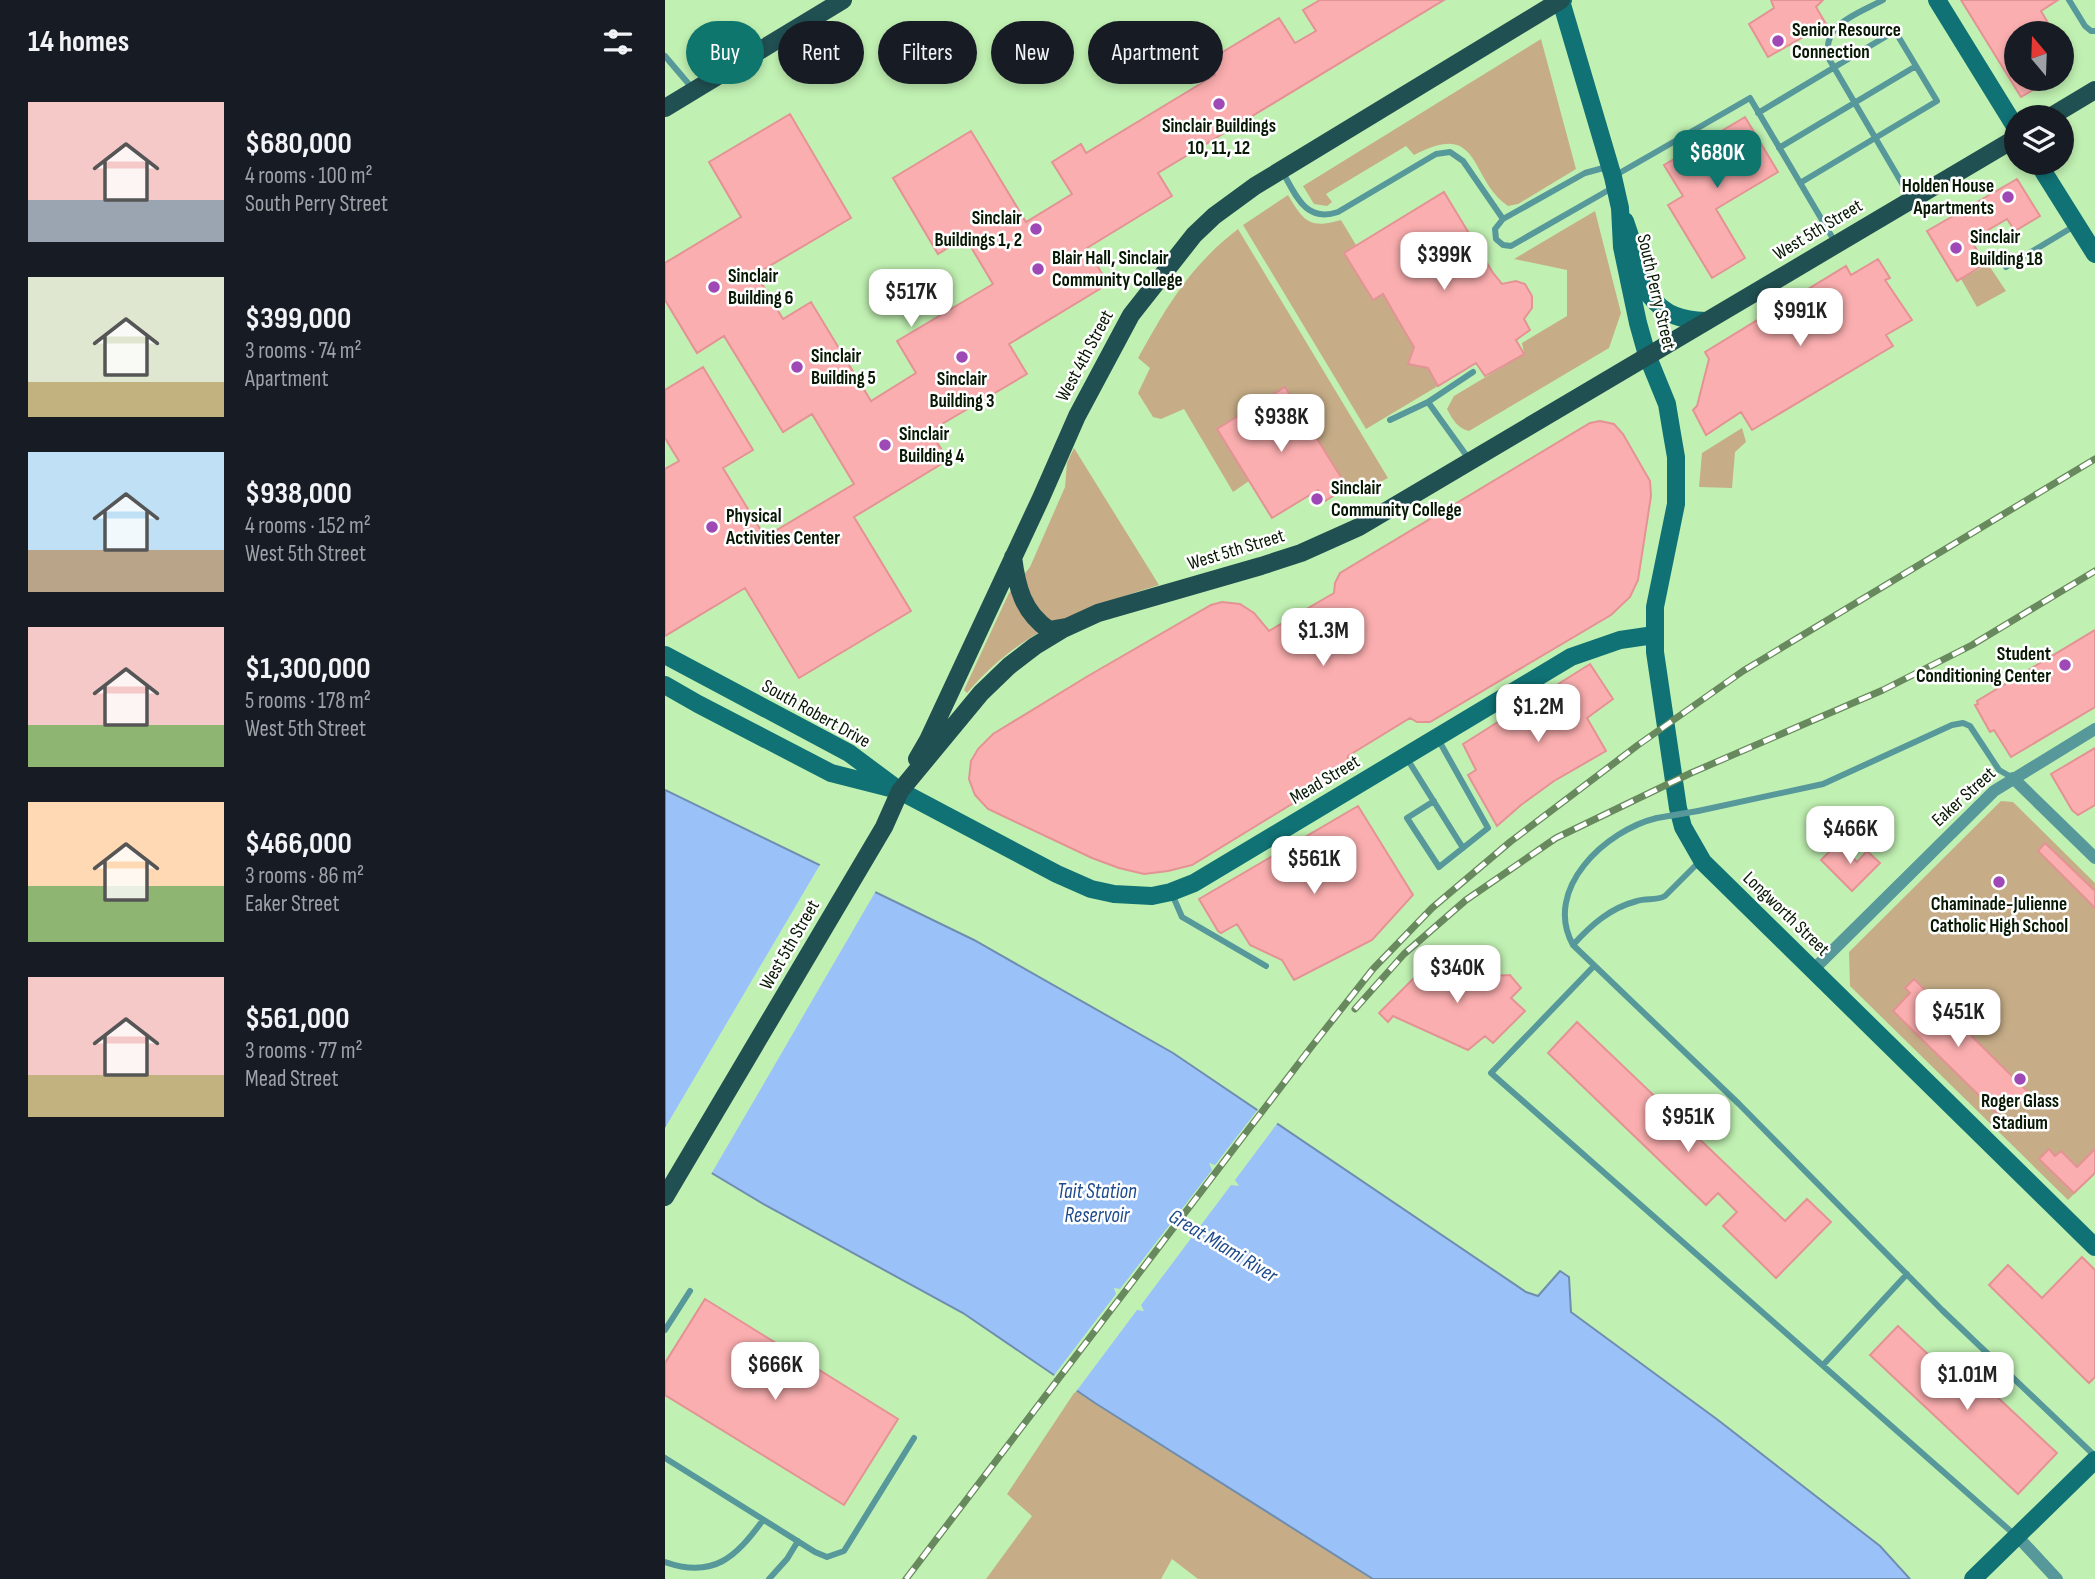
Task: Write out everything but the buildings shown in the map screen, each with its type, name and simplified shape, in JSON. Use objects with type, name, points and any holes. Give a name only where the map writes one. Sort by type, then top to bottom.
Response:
[{"type":"main road","points":[[665,108],[843,0]]},
{"type":"main road","name":"West 4th Street","points":[[900,791],[928,740],[1077,416],[1131,315],[1159,276],[1194,235],[1227,206],[1281,170],[1562,0]]},
{"type":"main road","points":[[2070,105],[2095,90]]},
{"type":"main road","name":"West 5th Street","points":[[665,1197],[884,827],[900,791],[981,693],[1009,666],[1035,646],[1098,613],[1244,572],[1324,543],[1371,520],[2004,145]]},
{"type":"main road","points":[[1013,557],[1021,597],[1036,620],[1049,630],[1068,627]]},
{"type":"street","name":"South Perry Street","points":[[1562,0],[1613,177],[1620,208],[1622,247],[1638,323],[1647,355],[1667,404],[1676,457],[1675,514]]},
{"type":"street","points":[[1937,0],[2004,109]]},
{"type":"street","points":[[2045,175],[2095,254]]},
{"type":"street","points":[[1620,208],[1650,296],[1663,310],[1675,317],[1706,321]]},
{"type":"street","name":"Longworth Street","points":[[1675,514],[1660,578],[1654,635],[1664,725],[1678,808],[1683,827],[1701,860],[2095,1247]]},
{"type":"street","name":"Mead Street","points":[[900,791],[1057,874],[1091,889],[1133,896],[1171,892],[1194,883],[1571,657],[1620,640],[1654,635]]},
{"type":"street","name":"South Robert Drive","points":[[665,655],[849,754],[900,791]]},
{"type":"street","name":"South Robert Drive","points":[[665,685],[698,705],[831,773],[900,791]]},
{"type":"street","name":"Eaker Street","points":[[1813,970],[1994,792],[2095,729]]},
{"type":"street","points":[[2013,778],[2095,858]]},
{"type":"street","points":[[1973,1579],[2095,1458]]},
{"type":"street","points":[[2017,1536],[2057,1579]]},
{"type":"lane","points":[[1883,0],[1840,24],[1828,35],[1826,46],[1834,68],[1912,199]]},
{"type":"lane","points":[[2069,0],[2085,26],[2095,31]]},
{"type":"lane","points":[[1758,113],[1895,32],[1937,101],[1800,183]]},
{"type":"lane","points":[[665,56],[694,90]]},
{"type":"lane","points":[[1779,148],[1916,66]]},
{"type":"lane","points":[[1613,177],[1585,173],[1503,219],[1495,229],[1496,239],[1503,246],[1511,246],[1613,177],[1750,98],[1836,243]]},
{"type":"lane","points":[[1281,170],[1303,206],[1313,213],[1326,216],[1338,212],[1436,154],[1450,152],[1463,161],[1503,219]]},
{"type":"lane","points":[[2005,267],[2076,225]]},
{"type":"lane","points":[[1390,419],[1428,402],[1473,372]]},
{"type":"lane","points":[[1428,402],[1470,461]]},
{"type":"lane","points":[[2013,778],[1999,771],[1970,726],[1963,723],[1952,725],[1823,783],[1657,818],[1623,830],[1579,871],[1566,900],[1563,919],[1573,945],[1739,1104],[2095,1458]]},
{"type":"lane","points":[[1434,801],[1407,818],[1439,867],[1488,828],[1437,736]]},
{"type":"lane","points":[[1405,756],[1463,848]]},
{"type":"lane","points":[[1573,945],[1601,916],[1637,901],[1665,896],[1701,860]]},
{"type":"lane","points":[[1171,892],[1182,917],[1266,966]]},
{"type":"lane","points":[[1594,966],[1491,1073],[2017,1536]]},
{"type":"lane","points":[[1823,1365],[1907,1274]]},
{"type":"lane","points":[[665,1330],[690,1291]]},
{"type":"lane","points":[[665,1458],[827,1557],[844,1551],[914,1438]]},
{"type":"lane","points":[[665,1562],[693,1568],[717,1566],[743,1547],[763,1520]]},
{"type":"lane","points":[[769,1579],[787,1559],[798,1541]]},
{"type":"shaded area","points":[[1541,39],[1576,169],[1518,204],[1508,206],[1495,194],[1463,148],[1452,144],[1436,146],[1414,155],[1406,146],[1326,194],[1332,202],[1327,206],[1314,204],[1303,186]]},
{"type":"shaded area","points":[[1288,195],[1299,212],[1309,221],[1322,224],[1341,220],[1356,245],[1344,253],[1373,299],[1383,294],[1438,386],[1366,429],[1243,225]]},
{"type":"shaded area","points":[[1595,211],[1621,313],[1609,348],[1469,431],[1461,428],[1447,409],[1454,396],[1524,354],[1522,343],[1567,316],[1567,270],[1514,259]]},
{"type":"shaded area","points":[[1238,229],[1388,478],[1352,496],[1285,387],[1217,429],[1249,481],[1233,492],[1184,409],[1161,419],[1153,417],[1138,393],[1150,368],[1138,358],[1159,321],[1193,272]]},
{"type":"shaded area","points":[[1988,264],[2006,291],[1977,307],[1961,279]]},
{"type":"shaded area","points":[[1742,428],[1746,442],[1735,452],[1732,488],[1699,487],[1702,453]]},
{"type":"shaded area","points":[[1074,448],[1159,585],[1104,603],[1055,624],[1009,652],[967,693],[964,690],[1009,593],[1030,567],[1065,487],[1067,463]]},
{"type":"shaded area","name":"Roger Glass Stadium","points":[[2001,801],[2013,802],[2095,883],[2095,1173],[2068,1200],[1850,986],[1849,952]]},
{"type":"shaded area","points":[[1076,1390],[1373,1579],[1198,1579],[1172,1559],[1161,1579],[986,1579],[1032,1516],[1007,1494]]},
{"type":"water","name":"Tait Station Reservoir","points":[[665,790],[974,940],[1173,1053],[1526,1292],[1538,1296],[1560,1271],[1569,1277],[1571,1312],[1718,1420],[1880,1546],[1910,1579],[1373,1579],[1095,1403],[963,1313],[765,1205],[665,1145]]},
{"type":"pier","points":[[821,863],[877,889],[710,1176],[665,1149],[665,1128]]},
{"type":"pier","points":[[1259,1108],[1279,1121],[1235,1180],[1239,1186],[1231,1185],[1141,1305],[1144,1311],[1137,1310],[1075,1393],[1052,1378],[1116,1294],[1114,1288],[1120,1289],[1212,1170],[1209,1163],[1215,1165]]},
{"type":"railway","points":[[906,1579],[1312,1046],[1373,969],[1432,908],[1510,842],[1638,745],[1743,671],[2095,459]]},
{"type":"railway","points":[[1355,1009],[1404,954],[1466,900],[1556,838],[1691,773],[1883,690],[1972,645],[2095,571]]},
{"type":"place","name":"Senior Resource Connection","points":[[1778,41]]},
{"type":"place","name":"Sinclair Buildings 10, 11, 12","points":[[1219,104]]},
{"type":"place","name":"Holden House Apartments","points":[[2008,197]]},
{"type":"place","name":"Sinclair Buildings 1, 2","points":[[1036,229]]},
{"type":"place","name":"Sinclair Building 18","points":[[1956,248]]},
{"type":"place","name":"Blair Hall, Sinclair Community College","points":[[1038,269]]},
{"type":"place","name":"Sinclair Building 6","points":[[714,287]]},
{"type":"place","name":"Sinclair Building 3","points":[[962,357]]},
{"type":"place","name":"Sinclair Building 5","points":[[797,367]]},
{"type":"place","name":"Sinclair Building 4","points":[[885,445]]},
{"type":"place","name":"Sinclair Community College","points":[[1317,499]]},
{"type":"place","name":"Physical Activities Center","points":[[712,527]]},
{"type":"place","name":"Student Conditioning Center","points":[[2065,665]]},
{"type":"place","name":"Chaminade-Julienne Catholic High School","points":[[1999,882]]},
{"type":"place","name":"Roger Glass Stadium","points":[[2020,1079]]},
{"type":"water label","name":"Great Miami River","points":[[1223,1246]]}]
